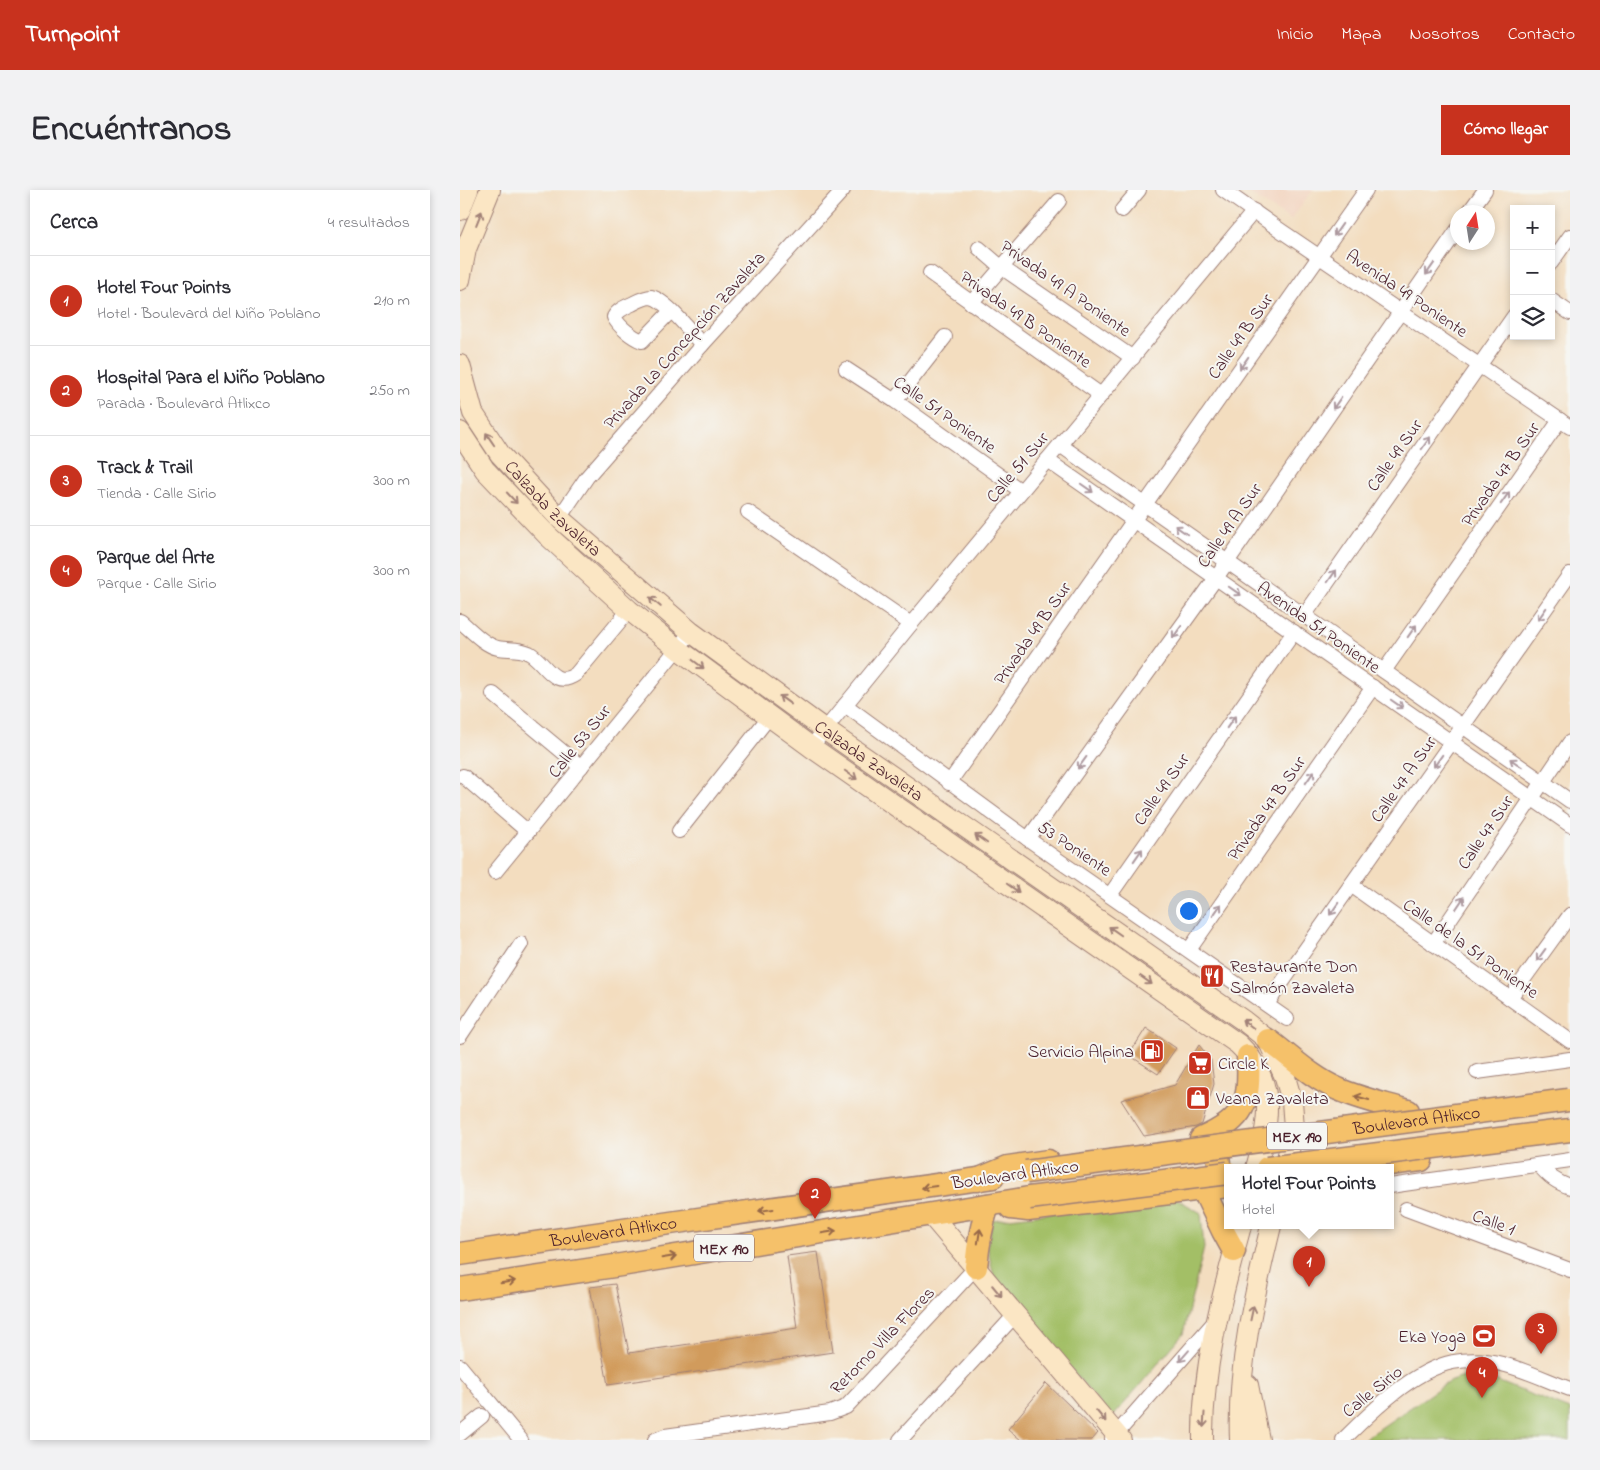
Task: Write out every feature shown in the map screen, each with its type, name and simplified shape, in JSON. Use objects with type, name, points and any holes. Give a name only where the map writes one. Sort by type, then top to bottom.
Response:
[{"type":"main road","points":[[460,210],[468,190]]},
{"type":"main road","points":[[460,280],[466,249],[490,190]]},
{"type":"main road","name":"Calzada Zavaleta","points":[[460,366],[472,413],[500,454],[559,518],[618,571],[691,632],[824,729],[1268,1040],[1285,1077],[1292,1101],[1294,1128],[1286,1164]]},
{"type":"main road","name":"Calzada Zavaleta","points":[[460,432],[485,470],[535,522],[629,610],[678,649],[811,747],[1232,1040],[1248,1056],[1259,1073],[1265,1091],[1268,1110],[1266,1132],[1257,1164]]},
{"type":"main road","points":[[1268,1040],[1336,1089],[1408,1111]]},
{"type":"main road","points":[[1202,1139],[1232,1121],[1242,1109],[1249,1084],[1248,1056]]},
{"type":"main road","points":[[977,1180],[1008,1167],[1202,1139],[1266,1132],[1408,1111],[1569,1096]]},
{"type":"main road","name":"Boulevard Atlixco","points":[[460,1254],[1569,1096]]},
{"type":"main road","points":[[1332,1122],[1329,1139],[1330,1148],[1336,1164]]},
{"type":"main road","name":"Boulevard Atlixco","points":[[1299,1164],[1570,1130]]},
{"type":"main road","points":[[1202,1139],[1218,1156],[1219,1169],[1214,1179],[1203,1189]]},
{"type":"main road","points":[[1387,1164],[1570,1140]]},
{"type":"main road","name":"Boulevard Atlixco","points":[[460,1289],[1028,1198],[1224,1174]]},
{"type":"main road","points":[[976,1267],[980,1233],[988,1205],[1028,1210],[1224,1186]]},
{"type":"main road","points":[[1203,1189],[1234,1251]]},
{"type":"main road","points":[[931,1215],[1016,1314],[1116,1438]]},
{"type":"main road","points":[[1203,1440],[1207,1380],[1216,1319],[1240,1229]]},
{"type":"main road","points":[[1240,1440],[1239,1420],[1242,1361],[1270,1229]]},
{"type":"main road","points":[[1242,1361],[1260,1440]]},
{"type":"street","name":"Privada La Concepción Zavaleta","points":[[559,518],[588,478],[702,345],[842,190]]},
{"type":"street","points":[[1122,210],[1138,190]]},
{"type":"street","name":"Avenida 49 Poniente","points":[[1223,190],[1565,424]]},
{"type":"street","name":"Calle 49 B Sur","points":[[1145,504],[1366,190]]},
{"type":"street","points":[[1474,205],[1484,190]]},
{"type":"street","points":[[971,303],[1059,201]]},
{"type":"street","name":"Calle 51 Sur","points":[[811,747],[910,624],[1254,211]]},
{"type":"street","points":[[1555,257],[1570,236]]},
{"type":"street","name":"Calle 49 A Sur","points":[[1028,839],[1216,578],[1450,240]]},
{"type":"street","name":"Privada 49 A Poniente","points":[[979,248],[1001,267],[1132,358]]},
{"type":"street","name":"Privada 49 B Poniente","points":[[930,273],[1101,395]]},
{"type":"street","points":[[1555,303],[1570,313]]},
{"type":"street","points":[[671,311],[702,345]]},
{"type":"street","name":"Calle 49 Sur","points":[[1304,616],[1510,322]]},
{"type":"street","points":[[895,400],[945,337]]},
{"type":"street","name":"Calle 51 Poniente","points":[[846,369],[895,400],[1021,491]]},
{"type":"street","name":"Privada 47 B Sur","points":[[1384,671],[1565,424]]},
{"type":"street","name":"Avenida 51 Poniente","points":[[1060,445],[1570,801]]},
{"type":"street","name":"Avenida 51 Poniente","points":[[1047,460],[1570,825]]},
{"type":"street","name":"Privada 49 B Sur","points":[[949,783],[1145,504]]},
{"type":"street","points":[[748,512],[910,624]]},
{"type":"street","name":"Calle 47 A Sur","points":[[1267,1004],[1570,574]]},
{"type":"street","points":[[460,621],[489,645],[529,653],[553,676],[568,680],[576,674],[629,610]]},
{"type":"street","name":"Calle 53 Sur","points":[[495,872],[691,632]]},
{"type":"street","name":"Calle 49 Sur","points":[[1110,895],[1294,632]]},
{"type":"street","name":"Privada 47 B Sur","points":[[1189,950],[1373,687]]},
{"type":"street","points":[[493,694],[581,767]]},
{"type":"street","name":"53 Poniente","points":[[844,705],[949,783],[1286,1019]]},
{"type":"street","points":[[679,831],[769,717]]},
{"type":"street","name":"Calle 47 Sur","points":[[1433,944],[1570,742]]},
{"type":"street","points":[[463,776],[528,832]]},
{"type":"street","name":"Calle de la 51 Poniente","points":[[1351,885],[1570,1041]]},
{"type":"street","points":[[1510,998],[1570,915]]},
{"type":"street","points":[[460,1036],[521,944]]},
{"type":"street","points":[[1477,1072],[1570,1059]]},
{"type":"street","points":[[1394,1185],[1570,1160]]},
{"type":"street","points":[[1539,1164],[1546,1174],[1570,1187]]},
{"type":"street","name":"Calle 1","points":[[1406,1209],[1570,1270]]},
{"type":"street","name":"Retorno Villa Flores","points":[[655,1440],[665,1436],[830,1413],[846,1407],[976,1267]]},
{"type":"street","points":[[900,1440],[1016,1314]]},
{"type":"street","points":[[1116,1438],[1216,1319]]},
{"type":"street","name":"Calle Sirio","points":[[1342,1440],[1402,1387],[1433,1368],[1454,1362],[1476,1360],[1502,1364],[1570,1389]]},
{"type":"street","points":[[460,1366],[521,1440]]},
{"type":"street","points":[[460,1434],[482,1416]]},
{"type":"shaded area","points":[[1244,190],[1313,190],[1291,220]]},
{"type":"green space","points":[[1175,1198],[1201,1213],[1204,1248],[1183,1334],[1112,1418],[994,1277],[987,1246],[993,1220]]},
{"type":"green space","points":[[1464,1377],[1492,1379],[1570,1410],[1570,1440],[1363,1440],[1442,1386]]},
{"type":"building","name":"Servicio Alpina","points":[[1146,1028],[1176,1048],[1158,1074],[1129,1055]]},
{"type":"building","points":[[1199,1045],[1211,1060],[1214,1084],[1202,1124],[1196,1127],[1144,1136],[1121,1100],[1175,1085]]},
{"type":"building","points":[[818,1252],[833,1352],[608,1385],[590,1287],[615,1284],[629,1353],[797,1328],[787,1256]]},
{"type":"building","points":[[1046,1383],[1098,1433],[1092,1440],[1021,1440],[1008,1429]]},
{"type":"place","name":"Restaurante Don Salmón Zavaleta","points":[[1212,976]]},
{"type":"place","name":"Servicio Alpina","points":[[1152,1051]]},
{"type":"place","name":"Circle K","points":[[1200,1063]]},
{"type":"place","name":"Veana Zavaleta","points":[[1198,1098]]},
{"type":"place","name":"Hospital Para el Niño Poblano","points":[[815,1219]]},
{"type":"place","name":"Hotel Four Points","points":[[1309,1287]]},
{"type":"place","name":"Eka Yoga","points":[[1484,1336]]},
{"type":"place","name":"Track & Trail","points":[[1541,1354]]},
{"type":"place","name":"Parque del Arte","points":[[1482,1398]]}]
